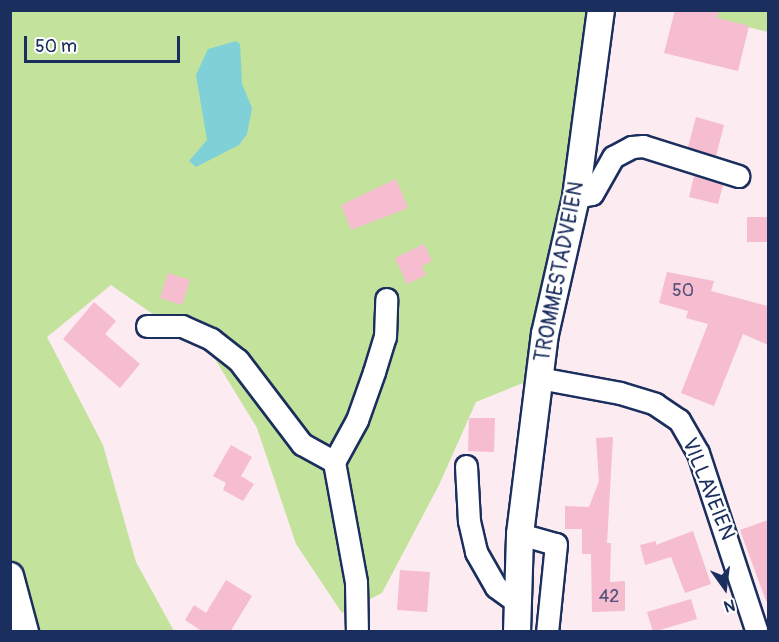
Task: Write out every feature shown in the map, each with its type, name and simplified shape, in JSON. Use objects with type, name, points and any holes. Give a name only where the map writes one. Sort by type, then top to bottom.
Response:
[{"type":"main road","name":"TROMMESTADVEIEN","points":[[517,632],[520,534],[539,378],[576,197],[601,10]]},
{"type":"main road","points":[[10,576],[25,632]]},
{"type":"street","points":[[576,197],[592,194],[613,157],[632,147],[643,146],[738,176]]},
{"type":"street","points":[[357,632],[356,582],[334,462],[357,420],[386,337],[386,299]]},
{"type":"street","points":[[147,326],[182,326],[210,339],[238,360],[302,444],[334,462]]},
{"type":"street","name":"VILLAVEIEN","points":[[539,378],[620,393],[655,404],[679,420],[698,453],[757,632]]},
{"type":"street","points":[[466,466],[469,521],[476,552],[496,587],[518,603]]},
{"type":"street","points":[[520,534],[556,544],[547,632]]},
{"type":"green space","points":[[10,11],[608,11],[538,377],[476,402],[439,485],[382,593],[342,613],[296,544],[257,428],[213,356],[111,285],[47,337],[103,445],[136,562],[174,631],[11,631]]},
{"type":"green space","points":[[680,11],[768,11],[768,32]]},
{"type":"water","points":[[236,41],[240,44],[242,84],[252,108],[247,134],[239,145],[196,167],[189,161],[207,140],[196,75],[208,49]]},
{"type":"building","points":[[675,10],[719,10],[717,18],[749,26],[738,71],[664,53]]},
{"type":"building","points":[[696,117],[724,125],[716,156],[688,147]]},
{"type":"building","points":[[694,176],[723,185],[718,204],[689,197]]},
{"type":"building","points":[[396,179],[408,208],[351,230],[341,205]]},
{"type":"building","points":[[747,217],[767,217],[767,242],[747,242]]},
{"type":"building","points":[[424,244],[432,261],[422,266],[426,275],[407,284],[395,258]]},
{"type":"building","points":[[667,272],[714,281],[711,291],[768,306],[768,345],[743,334],[714,406],[681,393],[708,324],[686,318],[688,311],[659,303]]},
{"type":"building","points":[[168,273],[190,280],[182,305],[160,298]]},
{"type":"building","points":[[94,302],[116,321],[105,334],[140,364],[120,388],[63,339]]},
{"type":"building","points":[[469,418],[495,418],[494,452],[468,451]]},
{"type":"building","points":[[613,437],[607,543],[611,543],[610,582],[625,581],[625,611],[592,612],[591,554],[582,554],[582,529],[565,529],[565,506],[589,507],[599,481],[596,438]]},
{"type":"building","points":[[231,445],[252,457],[241,476],[254,484],[243,501],[223,490],[226,483],[213,476]]},
{"type":"building","points":[[768,520],[768,601],[766,601],[740,530]]},
{"type":"building","points":[[693,531],[711,584],[685,593],[671,557],[645,565],[640,545],[656,541],[656,545]]},
{"type":"building","points":[[400,570],[430,572],[427,612],[397,610]]},
{"type":"building","points":[[226,580],[252,596],[230,632],[203,632],[185,620],[194,605],[206,613]]},
{"type":"building","points":[[691,599],[697,619],[653,632],[647,612]]}]
